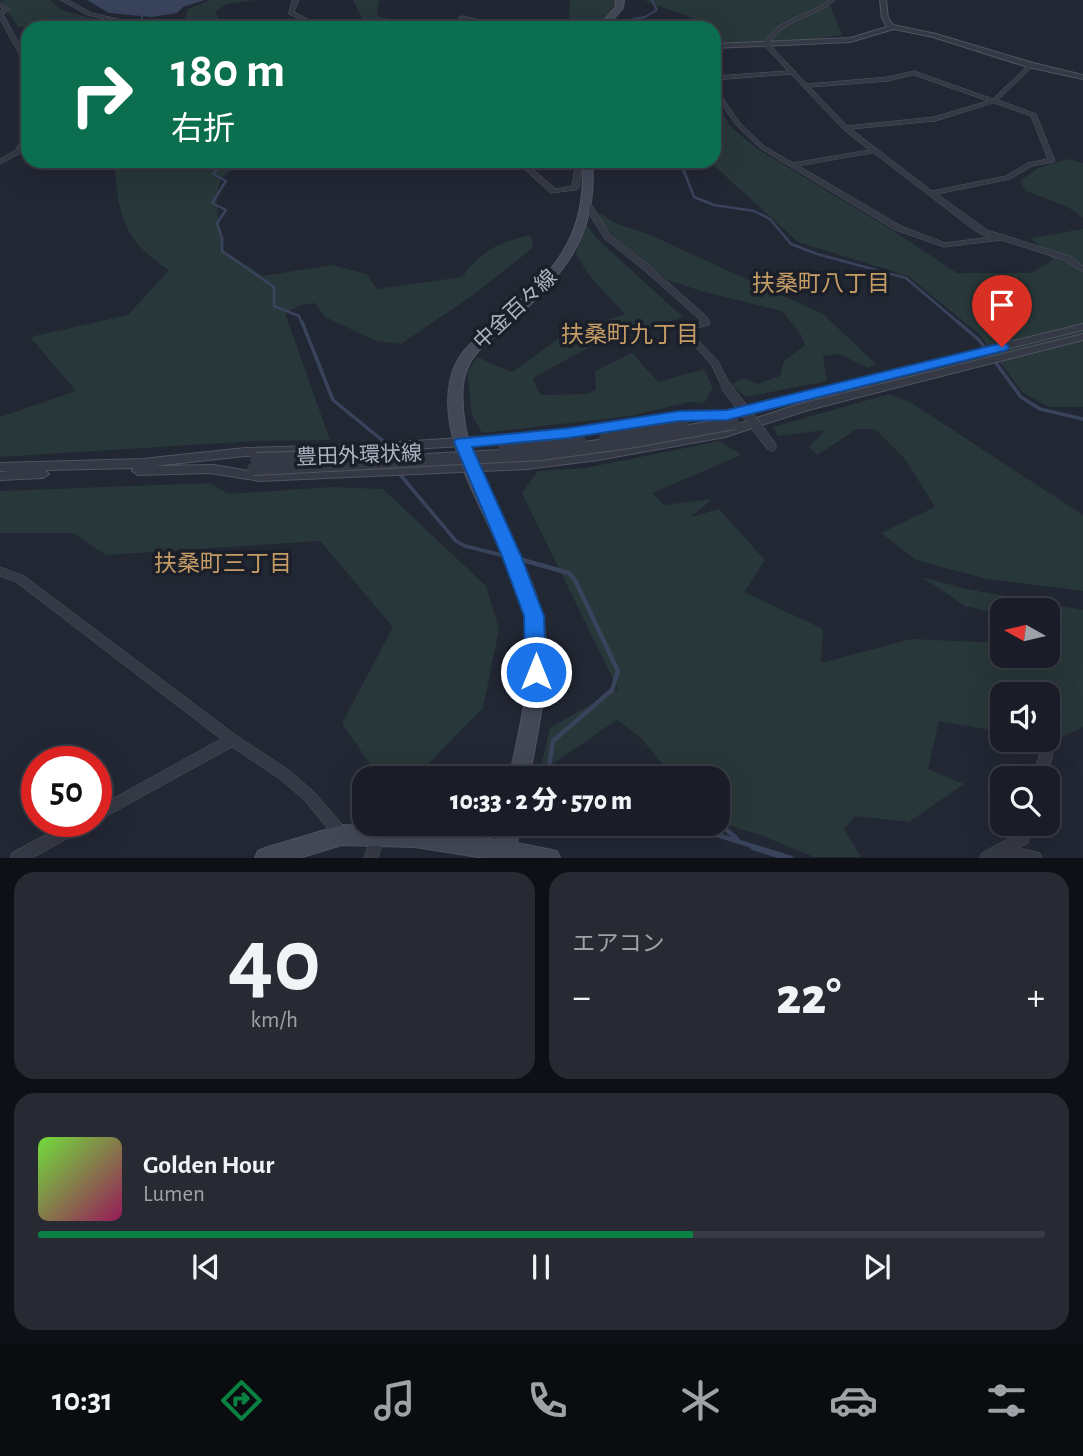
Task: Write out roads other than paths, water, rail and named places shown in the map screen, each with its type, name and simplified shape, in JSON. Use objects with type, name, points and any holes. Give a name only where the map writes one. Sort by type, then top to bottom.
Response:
[{"type":"main road","points":[[607,21],[619,8],[620,0]]},
{"type":"main road","name":"中金百々線","points":[[521,766],[536,672],[534,616],[512,556],[462,442],[454,390],[459,368],[467,353],[564,262],[586,203],[590,180],[588,168]]},
{"type":"main road","points":[[265,858],[342,835],[352,835]]},
{"type":"main road","points":[[378,836],[415,837],[506,849],[550,858]]},
{"type":"main road","points":[[506,849],[508,836]]},
{"type":"street","points":[[64,0],[90,14],[120,21]]},
{"type":"street","points":[[296,0],[291,6],[291,13],[308,21]]},
{"type":"street","points":[[766,44],[768,37],[789,22],[824,7],[832,0]]},
{"type":"street","points":[[883,0],[885,18],[891,27],[956,41],[1031,65],[1083,77]]},
{"type":"street","points":[[0,5],[7,10],[0,14],[21,48]]},
{"type":"street","points":[[468,15],[462,18],[476,21]]},
{"type":"street","points":[[721,46],[850,40],[894,27]]},
{"type":"street","points":[[766,44],[845,128],[973,225],[1001,238],[1067,258],[1083,270]]},
{"type":"street","points":[[845,128],[935,119],[994,101],[1031,65]]},
{"type":"street","points":[[721,77],[792,72]]},
{"type":"street","points":[[805,86],[888,79],[914,73],[1034,115],[1052,161],[1030,164],[1008,178],[931,194]]},
{"type":"street","points":[[721,100],[737,124],[762,147],[898,228],[944,245],[1001,238]]},
{"type":"street","points":[[0,162],[19,152],[21,143]]},
{"type":"street","points":[[792,165],[874,151]]},
{"type":"street","points":[[527,168],[554,191],[575,188],[578,168]]},
{"type":"street","points":[[586,203],[608,237],[704,319],[706,323],[688,328],[688,334],[715,363],[725,385],[772,447]]},
{"type":"street","name":"豊田外環状線","points":[[1029,346],[1083,327]]},
{"type":"street","name":"豊田外環状線","points":[[0,467],[143,463],[254,464],[541,454],[629,442],[1029,346],[1083,337]]},
{"type":"street","name":"豊田外環状線","points":[[0,476],[209,469],[482,450],[595,439],[683,423],[731,419],[804,407],[879,383]]},
{"type":"street","points":[[209,469],[260,478],[472,468],[598,456],[735,430],[804,407]]},
{"type":"street","points":[[143,463],[245,452],[462,442],[568,433],[679,416],[731,419]]},
{"type":"street","points":[[0,571],[20,579],[232,740],[285,775],[310,797],[342,835]]},
{"type":"street","points":[[112,806],[232,740]]},
{"type":"street","points":[[1043,766],[1046,754]]},
{"type":"street","points":[[371,858],[378,836]]},
{"type":"street","points":[[987,858],[1024,836]]},
{"type":"street","points":[[17,858],[56,837]]},
{"type":"street","points":[[1001,850],[1035,858]]},
{"type":"water","points":[[87,0],[205,0],[183,7],[177,13],[152,17],[109,13]]},
{"type":"waterway","points":[[623,21],[645,17],[657,10],[652,0]]},
{"type":"waterway","points":[[142,16],[142,21]]},
{"type":"waterway","points":[[219,168],[213,174],[226,181],[212,203],[226,210],[217,223],[222,238],[222,251],[274,287],[274,306],[299,316],[302,324]]},
{"type":"waterway","points":[[683,168],[694,197],[714,205],[754,211],[770,219],[791,244],[817,254],[906,278],[960,324]]},
{"type":"waterway","points":[[302,322],[333,400],[382,440],[392,458]]},
{"type":"waterway","points":[[958,322],[979,340],[1021,397],[1040,409],[1083,419]]},
{"type":"waterway","points":[[397,471],[456,541],[465,546],[505,556]]},
{"type":"waterway","points":[[519,559],[569,573],[575,580],[618,671],[612,690],[553,741],[549,766]]},
{"type":"waterway","points":[[730,833],[737,839]]},
{"type":"waterway","points":[[720,836],[791,858]]},
{"type":"waterway","points":[[753,848],[782,857]]},
{"type":"district","name":"扶桑町八丁目","points":[[821,283]]},
{"type":"district","name":"扶桑町九丁目","points":[[630,334]]},
{"type":"district","name":"扶桑町三丁目","points":[[223,563]]}]
